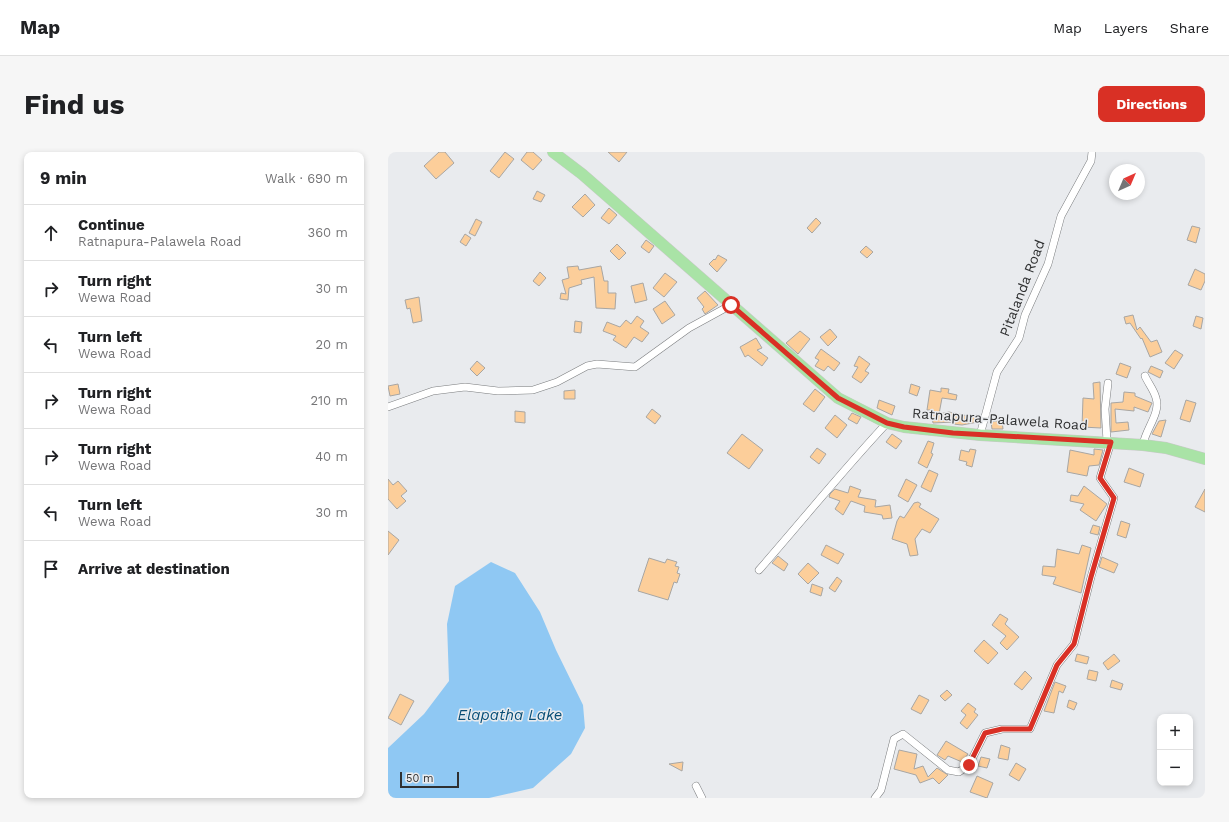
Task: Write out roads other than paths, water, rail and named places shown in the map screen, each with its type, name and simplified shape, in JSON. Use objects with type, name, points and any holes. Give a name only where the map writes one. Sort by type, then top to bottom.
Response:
[{"type":"main road","name":"Ratnapura-Palawela Road","points":[[553,152],[582,174],[838,398],[887,423],[904,427],[980,435],[1144,445],[1166,448],[1205,459]]},
{"type":"street","name":"Pitalanda Road","points":[[980,435],[998,372],[1020,338],[1025,315],[1048,264],[1062,216],[1091,161],[1092,152]]},
{"type":"street","points":[[388,407],[433,391],[465,387],[498,391],[533,390],[557,382],[587,366],[597,364],[635,367],[689,328],[731,305]]},
{"type":"street","points":[[1144,445],[1144,435],[1157,410],[1156,399],[1145,376]]},
{"type":"street","points":[[875,798],[880,790],[894,739],[903,734],[948,770],[959,772],[969,765],[985,733],[1002,729],[1030,729],[1057,665],[1074,644],[1091,577],[1114,498],[1100,478],[1109,442],[1105,409],[1108,383]]},
{"type":"street","points":[[758,570],[817,504],[844,469],[887,423]]},
{"type":"street","points":[[696,786],[702,798]]},
{"type":"water","name":"Elapatha Lake","points":[[491,562],[515,573],[540,612],[556,650],[583,705],[585,728],[571,754],[533,788],[489,798],[388,798],[388,748],[424,714],[449,681],[447,624],[455,586]]}]
